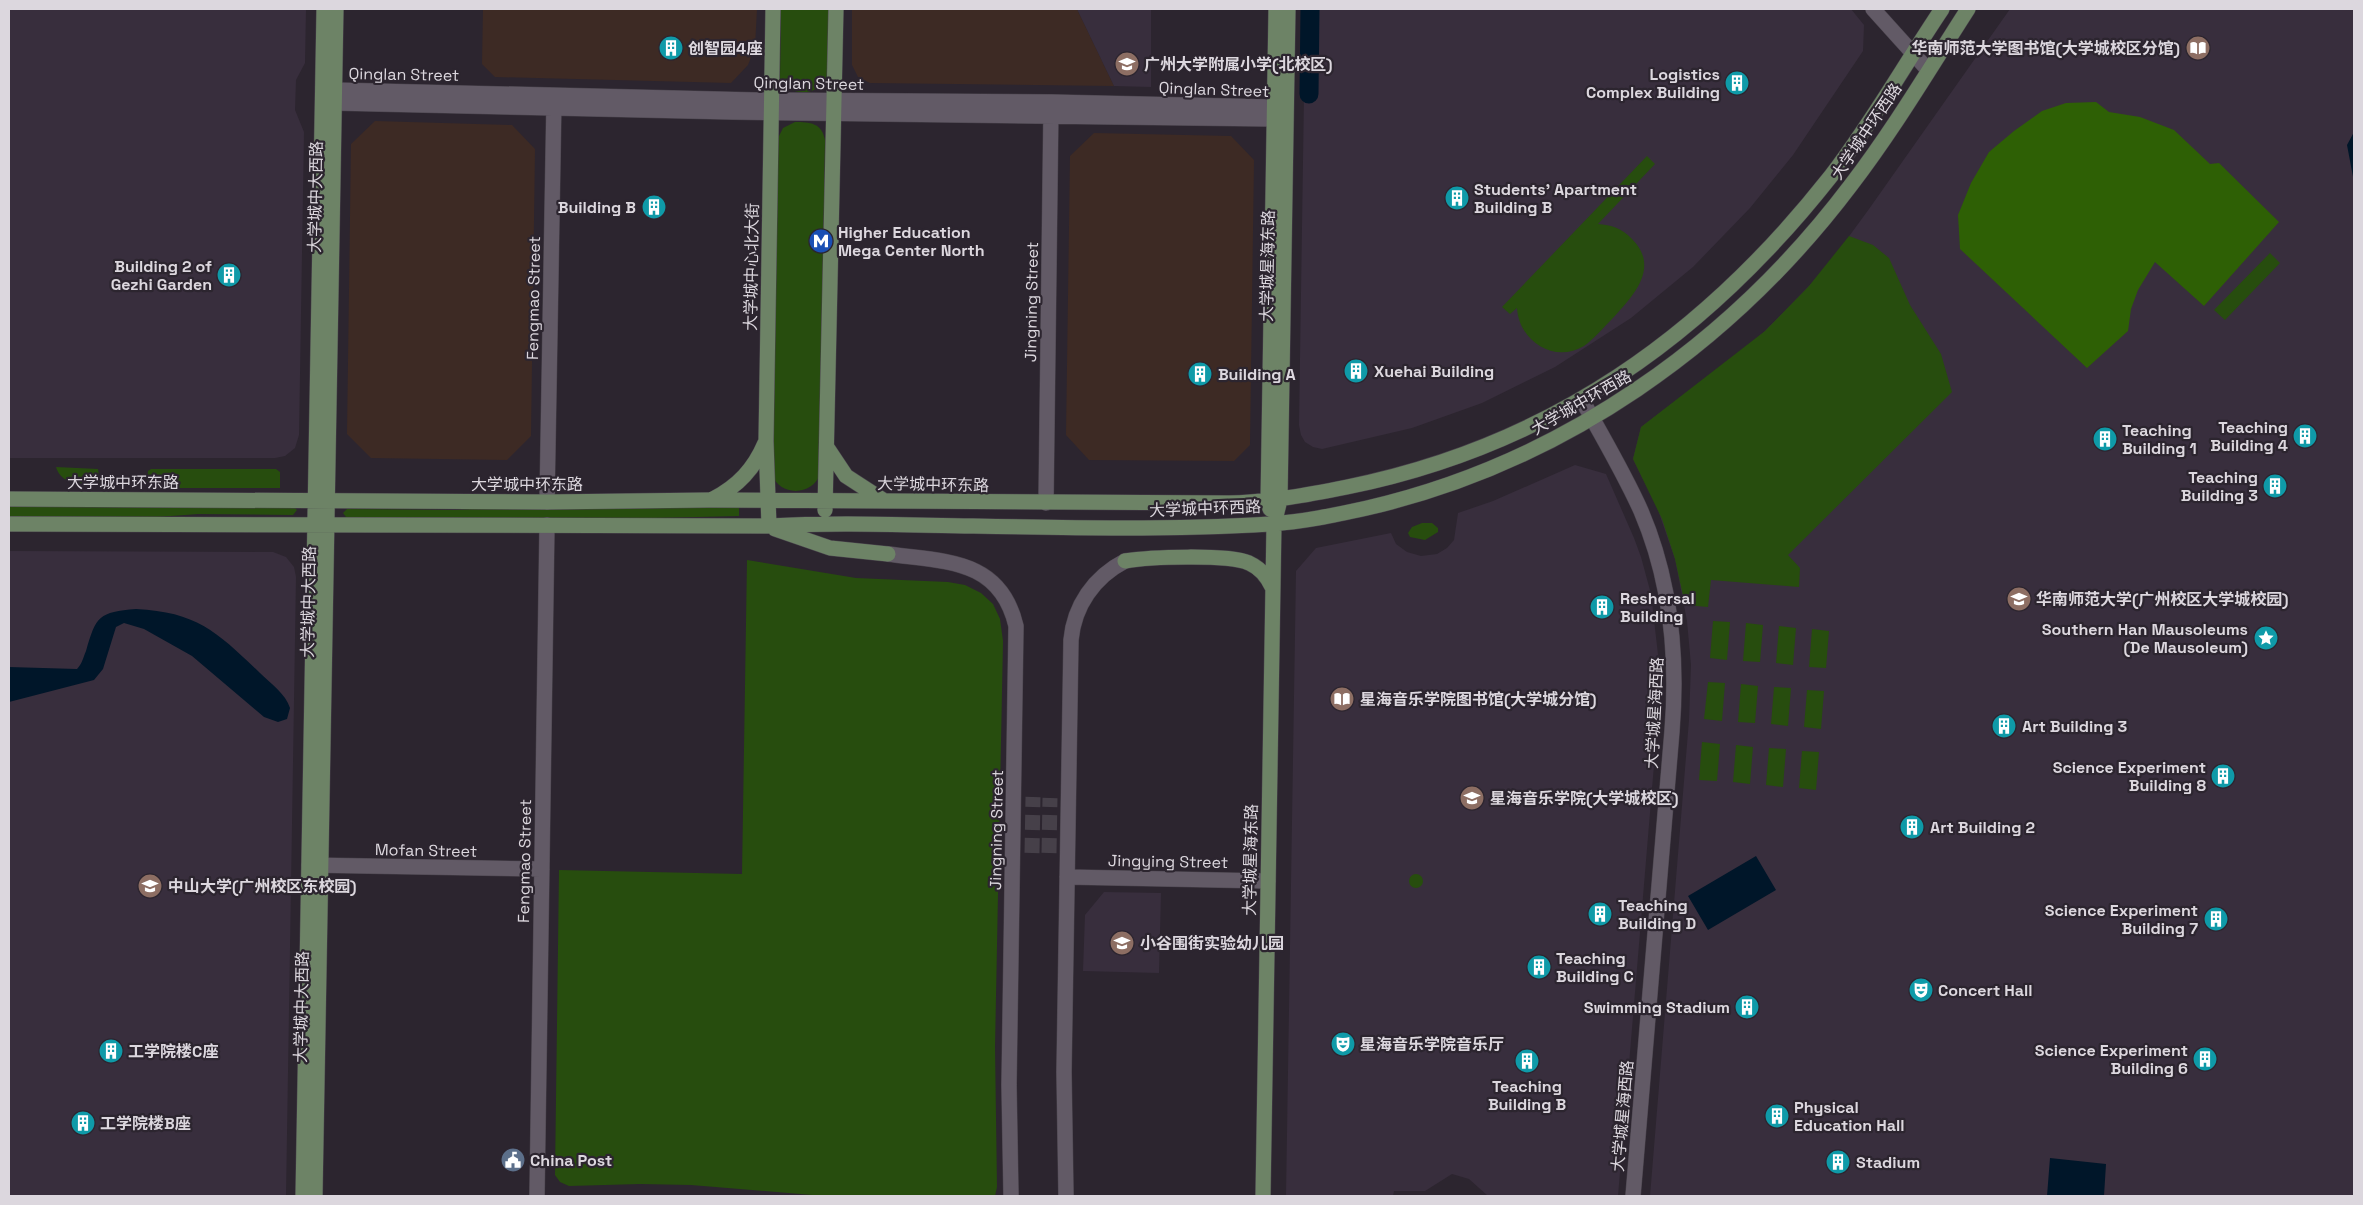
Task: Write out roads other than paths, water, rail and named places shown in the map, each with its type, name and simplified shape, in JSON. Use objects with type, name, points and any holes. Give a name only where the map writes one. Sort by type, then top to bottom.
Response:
[{"type":"main road","name":"大学城中大西路","points":[[324,9],[330,96]]},
{"type":"main road","name":"大学城中大西路","points":[[312,1196],[321,501],[330,96],[336,9]]},
{"type":"main road","name":"大学城中心北大街","points":[[768,526],[766,441],[773,9]]},
{"type":"main road","points":[[9,524],[768,526],[824,523],[828,448],[836,9]]},
{"type":"main road","name":"大学城星海东路","points":[[1263,1196],[1274,524],[1278,113],[1276,9]]},
{"type":"main road","name":"大学城星海东路","points":[[1278,113],[1288,9]]},
{"type":"main road","name":"大学城中环西路","points":[[1046,503],[1274,500],[1382,480],[1447,461],[1516,434],[1582,400],[1644,359],[1739,279],[1795,219],[1849,152],[1942,9]]},
{"type":"main road","name":"大学城中环西路","points":[[824,523],[1046,528],[1163,528],[1274,524],[1345,513],[1440,488],[1525,454],[1593,419],[1658,376],[1754,294],[1812,234],[1851,186],[1882,143],[1968,9]]},
{"type":"main road","points":[[1644,359],[1658,376]]},
{"type":"main road","points":[[709,500],[729,490],[747,475],[766,441]]},
{"type":"main road","points":[[828,448],[846,476],[885,501]]},
{"type":"main road","name":"大学城中环东路","points":[[9,499],[547,502],[768,500],[1046,503]]},
{"type":"main road","points":[[768,526],[830,548],[888,554]]},
{"type":"main road","points":[[1124,561],[1146,559],[1235,559],[1259,568],[1272,587]]},
{"type":"street","points":[[1873,9],[1928,70]]},
{"type":"street","name":"Qinglan Street","points":[[330,96],[771,107],[1051,108],[1278,113]]},
{"type":"street","name":"Fengmao Street","points":[[547,502],[554,102]]},
{"type":"street","name":"Jingning Street","points":[[1046,503],[1051,108]]},
{"type":"street","name":"大学城星海西路","points":[[1582,400],[1637,502],[1654,546],[1669,608],[1675,665],[1672,731],[1633,1196]]},
{"type":"street","name":"Fengmao Street","points":[[536,1196],[547,525]]},
{"type":"street","name":"Jingning Street","points":[[888,554],[963,565],[984,574],[1002,592],[1013,613],[1016,626],[1009,1085],[1011,1196]]},
{"type":"street","points":[[1066,1196],[1064,1072],[1073,623],[1080,606],[1091,588],[1113,568],[1124,561]]},
{"type":"street","name":"Mofan Street","points":[[315,865],[542,870]]},
{"type":"street","name":"Jingying Street","points":[[1067,877],[1268,881]]},
{"type":"water","points":[[2354,132],[2354,182],[2347,145]]},
{"type":"water","points":[[136,609],[176,615],[206,627],[219,636],[281,693],[290,708],[287,719],[278,722],[264,717],[192,656],[144,629],[124,623],[116,627],[103,669],[94,680],[9,702],[9,667],[77,669],[82,661],[96,623],[107,614]]},
{"type":"water","points":[[1756,856],[1776,890],[1708,930],[1688,896]]},
{"type":"water","points":[[2050,1158],[2106,1164],[2104,1196],[2047,1196]]},
{"type":"waterway","points":[[1309,94],[1310,9]]},
{"type":"tunnel","points":[[1032,853],[1033,797]]},
{"type":"tunnel","points":[[1049,853],[1050,798]]},
{"type":"place","name":"创智园4座","points":[[671,48]]},
{"type":"place","name":"华南师范大学图书馆(大学城校区分馆)","points":[[2198,48]]},
{"type":"place","name":"广州大学附属小学(北校区)","points":[[1127,64]]},
{"type":"place","name":"Logistics Complex Building","points":[[1737,83]]},
{"type":"place","name":"Students' Apartment Building B","points":[[1457,198]]},
{"type":"place","name":"Building B","points":[[654,207]]},
{"type":"place","name":"Higher Education Mega Center North","points":[[821,241]]},
{"type":"place","name":"Building 2 of Gezhi Garden","points":[[229,275]]},
{"type":"place","name":"Xuehai Building","points":[[1356,371]]},
{"type":"place","name":"Building A","points":[[1200,374]]},
{"type":"place","name":"Teaching Building 4","points":[[2305,436]]},
{"type":"place","name":"Teaching Building 1","points":[[2105,439]]},
{"type":"place","name":"Teaching Building 3","points":[[2275,486]]},
{"type":"place","name":"华南师范大学(广州校区大学城校园)","points":[[2019,599]]},
{"type":"place","name":"Reshersal Building","points":[[1602,607]]},
{"type":"place","name":"Southern Han Mausoleums (De Mausoleum)","points":[[2266,638]]},
{"type":"place","name":"星海音乐学院图书馆(大学城分馆)","points":[[1342,699]]},
{"type":"place","name":"Art Building 3","points":[[2004,726]]},
{"type":"place","name":"Science Experiment Building 8","points":[[2223,776]]},
{"type":"place","name":"星海音乐学院(大学城校区)","points":[[1472,798]]},
{"type":"place","name":"Art Building 2","points":[[1912,827]]},
{"type":"place","name":"中山大学(广州校区东校园)","points":[[150,886]]},
{"type":"place","name":"Teaching Building D","points":[[1600,914]]},
{"type":"place","name":"Science Experiment Building 7","points":[[2216,919]]},
{"type":"place","name":"小谷围街实验幼儿园","points":[[1122,943]]},
{"type":"place","name":"Teaching Building C","points":[[1539,967]]},
{"type":"place","name":"Concert Hall","points":[[1921,990]]},
{"type":"place","name":"Swimming Stadium","points":[[1747,1007]]},
{"type":"place","name":"星海音乐学院音乐厅","points":[[1343,1044]]},
{"type":"place","name":"工学院楼C座","points":[[111,1051]]},
{"type":"place","name":"Science Experiment Building 6","points":[[2205,1059]]},
{"type":"place","name":"Teaching Building B","points":[[1527,1061]]},
{"type":"place","name":"Physical Education Hall","points":[[1777,1116]]},
{"type":"place","name":"工学院楼B座","points":[[83,1123]]},
{"type":"place","name":"China Post","points":[[513,1160]]},
{"type":"place","name":"Stadium","points":[[1838,1162]]}]
